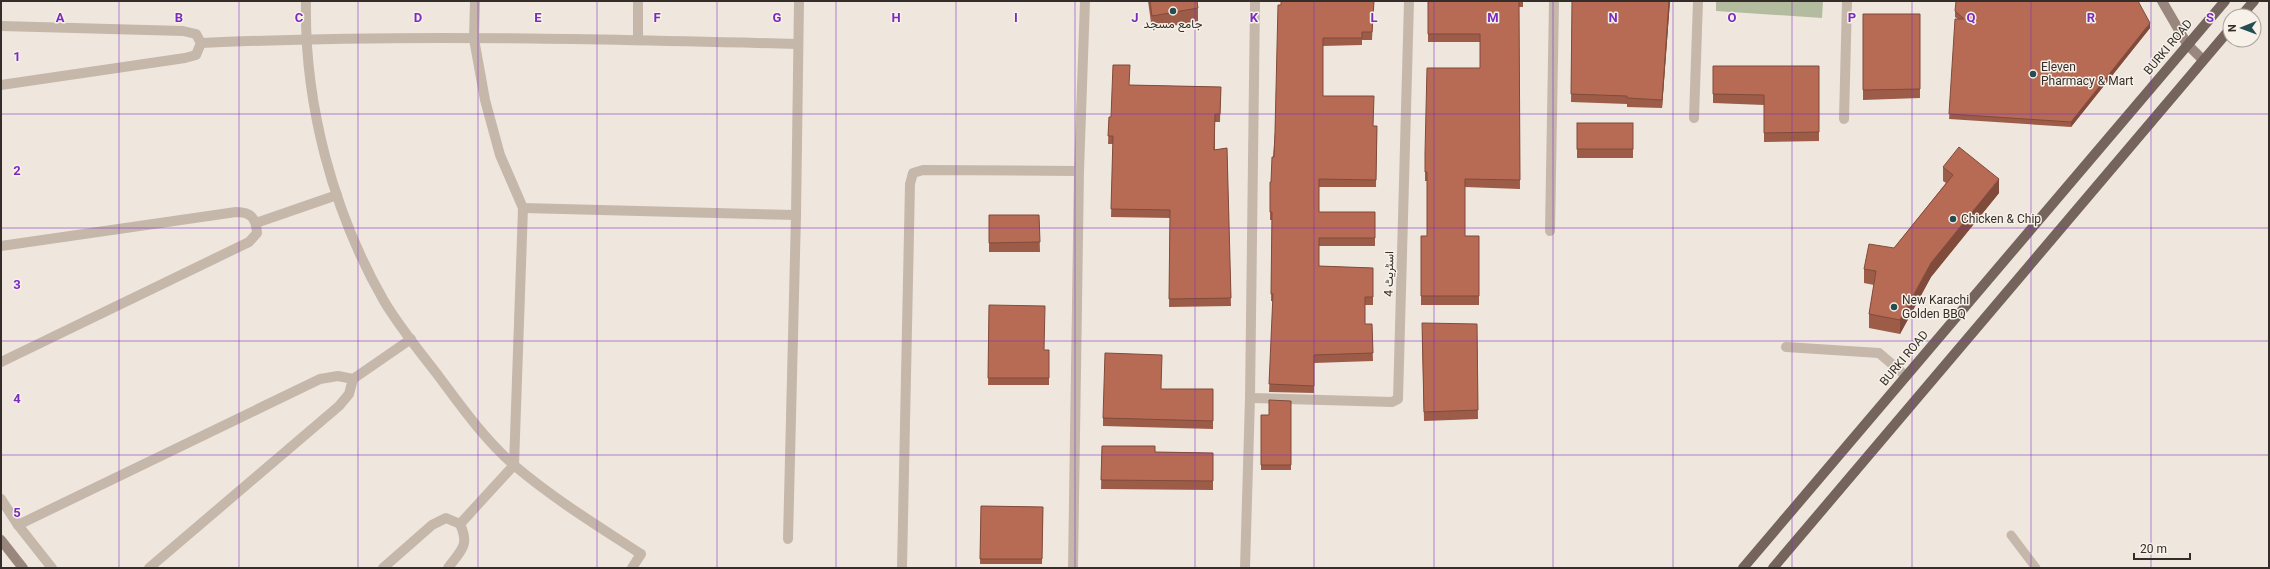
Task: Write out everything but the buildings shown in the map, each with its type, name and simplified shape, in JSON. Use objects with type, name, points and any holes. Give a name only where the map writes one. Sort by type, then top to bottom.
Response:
[{"type":"main road","name":"BURKI ROAD","points":[[1743,568],[2186,44],[2225,1]]},
{"type":"main road","points":[[1773,568],[2222,38]]},
{"type":"street","points":[[306,1],[305,38],[308,72],[325,152],[337,195],[354,241],[385,302],[470,418],[514,465],[541,488],[641,554],[632,568]]},
{"type":"street","points":[[460,524],[514,465],[523,208],[500,155],[485,100],[474,38],[475,1]]},
{"type":"street","points":[[638,1],[638,40]]},
{"type":"street","points":[[788,539],[796,215],[799,1]]},
{"type":"street","points":[[1073,568],[1079,171],[1084,1]]},
{"type":"street","points":[[1244,568],[1250,398],[1255,1]]},
{"type":"street","name":"اسٹریٹ 4","points":[[1250,398],[1392,402],[1398,399],[1410,1]]},
{"type":"street","points":[[1550,231],[1554,1]]},
{"type":"street","points":[[1694,118],[1698,1]]},
{"type":"street","points":[[1844,119],[1847,1]]},
{"type":"street","points":[[2162,1],[2186,44],[2203,60]]},
{"type":"street","points":[[1,26],[183,30],[196,34],[201,43]]},
{"type":"street","points":[[201,43],[305,38],[474,38],[798,44]]},
{"type":"street","points":[[1,86],[185,58],[196,55],[201,43]]},
{"type":"street","points":[[902,568],[910,184],[913,173],[923,170],[1079,171]]},
{"type":"street","points":[[256,223],[337,195]]},
{"type":"street","points":[[523,208],[796,215]]},
{"type":"street","points":[[1,246],[236,212],[245,212],[252,216],[256,223],[257,233],[249,242],[1,362]]},
{"type":"street","points":[[149,568],[339,406],[349,394],[353,379],[411,339]]},
{"type":"street","points":[[1786,347],[1879,353],[1906,376]]},
{"type":"street","points":[[18,525],[320,379],[338,376],[353,379]]},
{"type":"street","points":[[1,500],[18,525],[52,568]]},
{"type":"street","points":[[383,568],[432,525],[446,518],[460,524],[465,536],[463,547],[448,568]]},
{"type":"street","points":[[1,540],[23,568]]},
{"type":"lane","points":[[2011,535],[2036,568]]},
{"type":"green space","points":[[1716,1],[1823,1],[1822,18],[1716,11]]},
{"type":"place","name":"جامع مسجد","points":[[1173,11]]},
{"type":"place","name":"Eleven Pharmacy & Mart","points":[[2033,74]]},
{"type":"place","name":"Chicken & Chip","points":[[1953,219]]},
{"type":"place","name":"New Karachi Golden BBQ","points":[[1894,307]]}]
